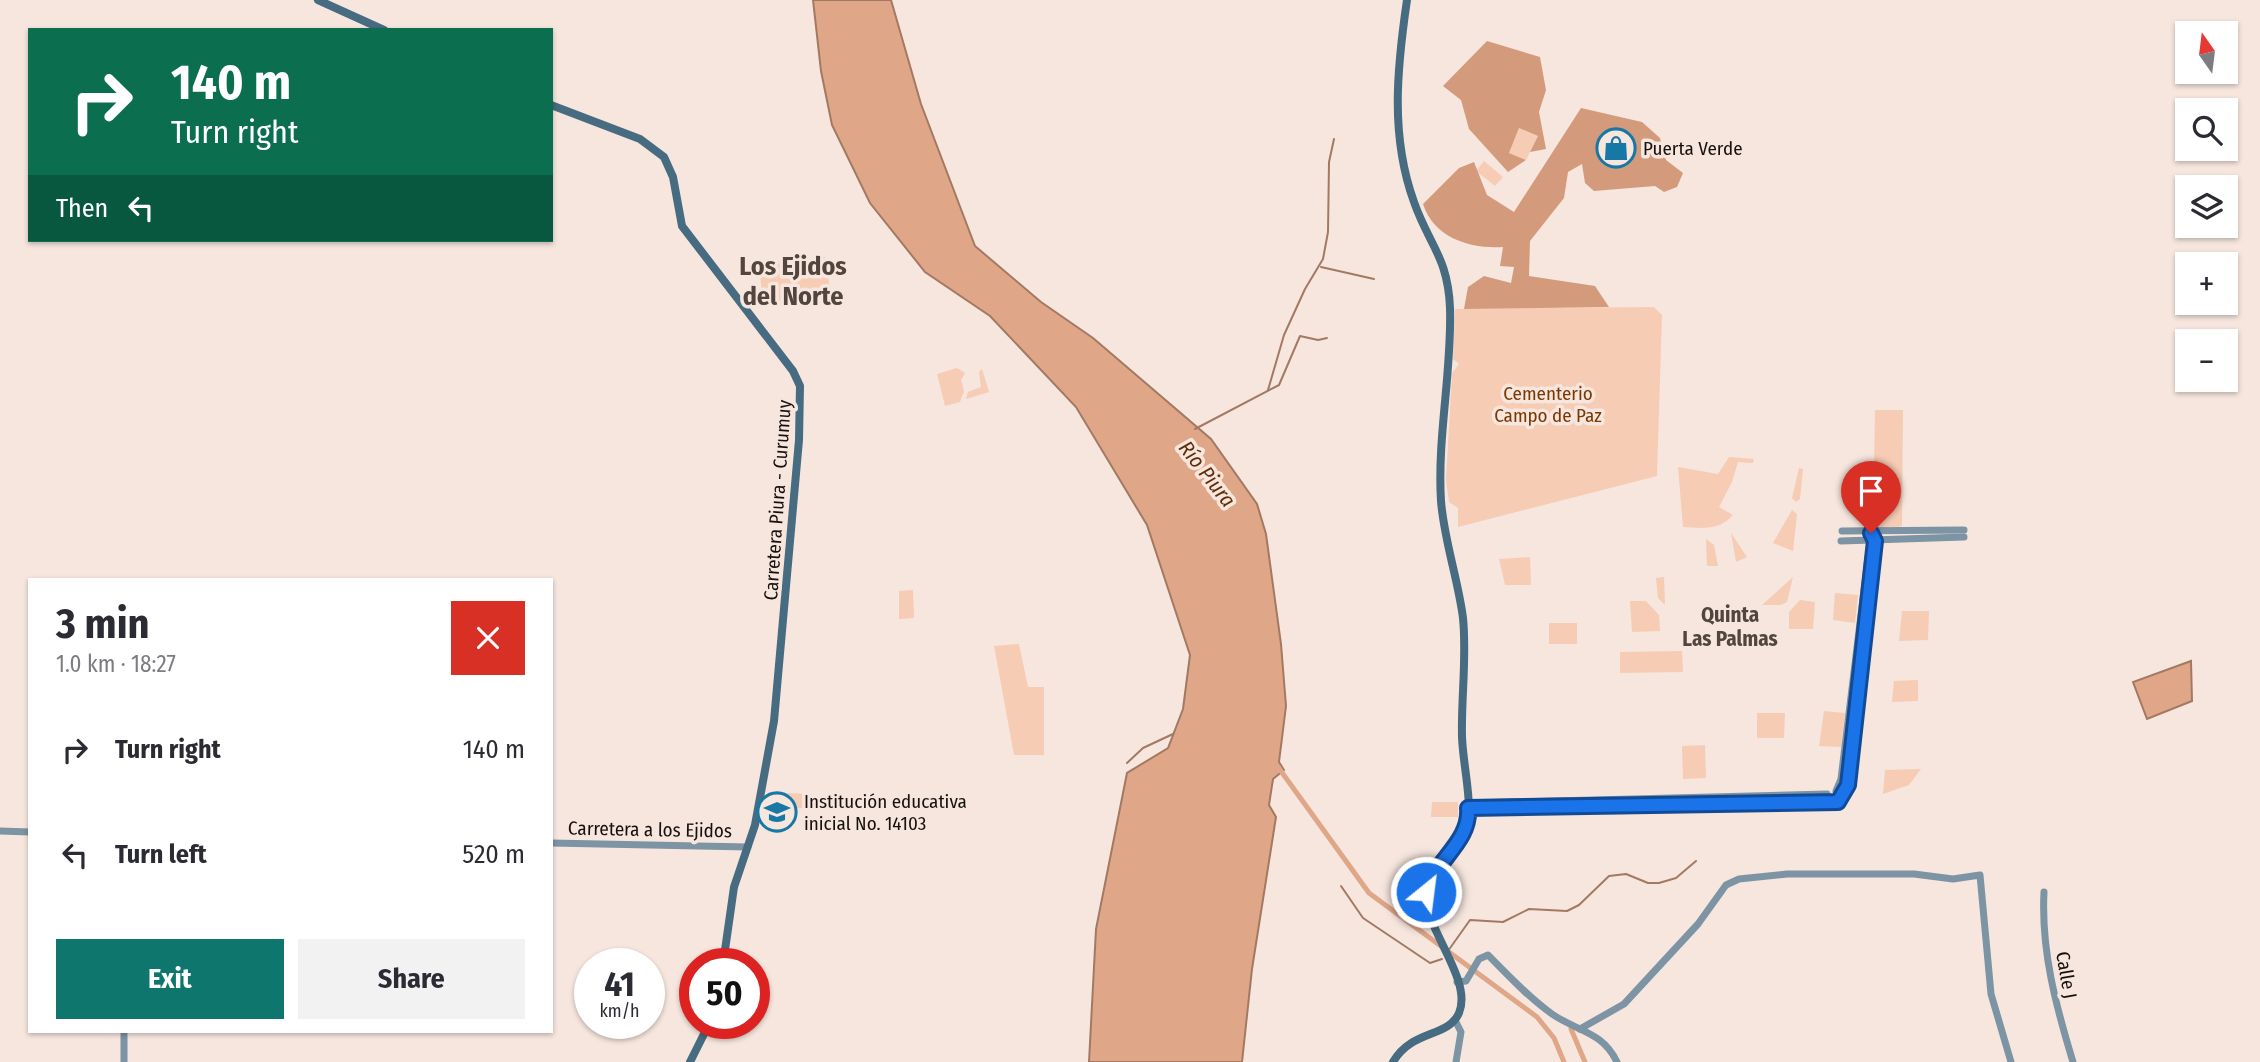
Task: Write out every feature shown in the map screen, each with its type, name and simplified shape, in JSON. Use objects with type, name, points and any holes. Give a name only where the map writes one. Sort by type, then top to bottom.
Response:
[{"type":"main road","points":[[318,0],[380,28]]},
{"type":"main road","points":[[1393,1062],[1408,1043],[1443,1029],[1455,1020],[1461,1004],[1457,982],[1426,900],[1427,886],[1465,831],[1468,806],[1462,740],[1463,617],[1441,494],[1450,306],[1444,264],[1415,203],[1401,153],[1397,99],[1407,0]]},
{"type":"main road","name":"Carretera Piura - Curumuy","points":[[553,106],[640,139],[664,157],[673,177],[682,226],[799,382],[799,440],[775,709],[760,804],[734,887],[725,948]]},
{"type":"main road","points":[[690,1062],[702,1039]]},
{"type":"street","points":[[1841,541],[1872,542],[1964,533],[1842,531]]},
{"type":"street","points":[[1468,806],[1828,798],[1838,795],[1848,785],[1871,533]]},
{"type":"street","points":[[1828,798],[1836,803],[1838,795]]},
{"type":"street","points":[[0,831],[28,832]]},
{"type":"street","name":"Carretera a los Ejidos","points":[[553,843],[748,847]]},
{"type":"street","points":[[1582,1030],[1624,1004],[1689,934],[1727,885],[1739,879],[1787,874],[1914,874],[1953,879],[1980,876],[1992,994],[2011,1062]]},
{"type":"street","name":"Calle J","points":[[2044,892],[2043,928],[2052,986],[2073,1062]]},
{"type":"street","points":[[1457,982],[1466,981],[1479,959],[1488,955],[1501,972],[1554,1015],[1605,1042],[1617,1062]]},
{"type":"street","points":[[1455,1020],[1461,1032],[1456,1062]]},
{"type":"street","points":[[124,1033],[124,1062]]},
{"type":"green space","points":[[1519,128],[1538,136],[1526,160],[1509,153]]},
{"type":"green space","points":[[1484,161],[1503,177],[1495,186],[1476,171]]},
{"type":"green space","points":[[825,257],[832,300],[763,306],[759,263]]},
{"type":"green space","name":"Cementerio Campo de Paz","points":[[1654,307],[1662,315],[1657,476],[1458,527],[1458,508],[1449,502],[1446,480],[1452,373],[1459,364],[1453,359],[1455,309]]},
{"type":"green space","points":[[957,368],[965,373],[961,380],[964,391],[960,402],[945,406],[937,374]]},
{"type":"green space","points":[[982,369],[989,392],[966,399],[968,392],[981,387],[979,372]]},
{"type":"green space","points":[[1875,410],[1903,410],[1902,526],[1873,530]]},
{"type":"green space","points":[[1729,457],[1754,459],[1753,463],[1738,462],[1732,482],[1719,507],[1733,515],[1716,526],[1683,527],[1678,467],[1718,474]]},
{"type":"green space","points":[[1799,468],[1803,469],[1800,499],[1796,502],[1792,498]]},
{"type":"green space","points":[[1792,510],[1797,514],[1793,551],[1773,543]]},
{"type":"green space","points":[[1731,533],[1747,557],[1736,562]]},
{"type":"green space","points":[[1706,539],[1714,545],[1718,566],[1707,566]]},
{"type":"green space","points":[[1530,557],[1531,585],[1505,585],[1499,559]]},
{"type":"green space","points":[[1664,577],[1665,605],[1658,598],[1656,578]]},
{"type":"green space","points":[[1793,577],[1787,602],[1781,605],[1762,605]]},
{"type":"green space","points":[[913,590],[914,618],[899,619],[899,591]]},
{"type":"green space","points":[[1835,593],[1858,595],[1855,623],[1833,620]]},
{"type":"green space","points":[[1800,600],[1815,602],[1813,629],[1789,629],[1789,612]]},
{"type":"green space","points":[[1630,601],[1646,601],[1659,615],[1660,631],[1632,632]]},
{"type":"green space","points":[[1902,611],[1929,611],[1928,640],[1899,641]]},
{"type":"green space","points":[[1549,623],[1577,623],[1577,644],[1549,644]]},
{"type":"green space","points":[[1019,644],[1028,687],[1044,687],[1044,755],[1014,755],[994,646]]},
{"type":"green space","points":[[1682,651],[1683,672],[1620,673],[1620,652]]},
{"type":"green space","points":[[1918,680],[1918,701],[1892,702],[1894,681]]},
{"type":"green space","points":[[1824,711],[1845,713],[1841,747],[1819,746]]},
{"type":"green space","points":[[1757,713],[1785,713],[1784,738],[1757,738]]},
{"type":"green space","points":[[1705,745],[1706,778],[1683,779],[1682,746]]},
{"type":"green space","points":[[1921,769],[1909,785],[1883,794],[1885,770]]},
{"type":"green space","points":[[786,793],[812,794],[811,809],[785,807]]},
{"type":"green space","points":[[1432,802],[1458,802],[1458,817],[1431,817]]},
{"type":"shaded area","points":[[1487,41],[1540,57],[1546,90],[1539,112],[1546,149],[1530,152],[1538,136],[1519,128],[1509,153],[1526,160],[1508,172],[1469,129],[1461,100],[1443,86]]},
{"type":"shaded area","points":[[1581,108],[1642,122],[1660,138],[1666,160],[1683,173],[1677,187],[1664,192],[1655,186],[1594,191],[1585,183],[1582,164],[1568,172],[1564,198],[1530,241],[1529,276],[1595,286],[1609,307],[1464,309],[1468,287],[1484,276],[1511,283],[1514,267],[1500,266],[1503,247],[1478,246],[1444,233],[1428,216],[1423,204],[1459,168],[1474,162],[1487,195],[1514,212]]},
{"type":"water","name":"Río Piura","points":[[813,0],[891,0],[921,104],[975,246],[1041,302],[1093,338],[1211,439],[1257,504],[1266,534],[1281,644],[1286,706],[1279,762],[1284,770],[1273,779],[1269,805],[1276,817],[1252,969],[1242,1062],[1089,1062],[1096,929],[1127,773],[1168,748],[1183,709],[1190,655],[1147,525],[1076,407],[990,316],[925,272],[870,203],[832,125],[821,71]]},
{"type":"water","points":[[2191,661],[2192,701],[2147,719],[2133,682]]},
{"type":"waterway","points":[[1268,390],[1284,335],[1305,289],[1323,259],[1328,232],[1329,162],[1334,139]]},
{"type":"waterway","points":[[1321,267],[1374,279]]},
{"type":"waterway","name":"Río Piura","points":[[1195,429],[1279,385],[1300,336],[1318,340],[1327,338]]},
{"type":"waterway","points":[[1127,763],[1143,748],[1173,734]]},
{"type":"waterway","points":[[1278,767],[1369,893],[1537,1017],[1554,1038],[1564,1062]]},
{"type":"waterway","points":[[1448,951],[1470,920],[1503,922],[1529,909],[1567,911],[1579,905],[1609,876],[1626,874],[1648,883],[1659,883],[1676,878],[1696,861]]},
{"type":"waterway","points":[[1341,886],[1363,918],[1430,963],[1442,959]]},
{"type":"waterway","points":[[1571,1029],[1585,1062]]},
{"type":"place","name":"Puerta Verde","points":[[1616,148]]},
{"type":"place","name":"Institución educativa inicial No. 14103","points":[[777,812]]},
{"type":"district","name":"Los Ejidos del Norte","points":[[793,281]]},
{"type":"district","name":"Quinta Las Palmas","points":[[1730,627]]},
{"type":"route","points":[[1426,892],[1430,879],[1465,831],[1468,825],[1468,808],[1499,810],[1838,802],[1848,785],[1875,541],[1871,533]]}]
